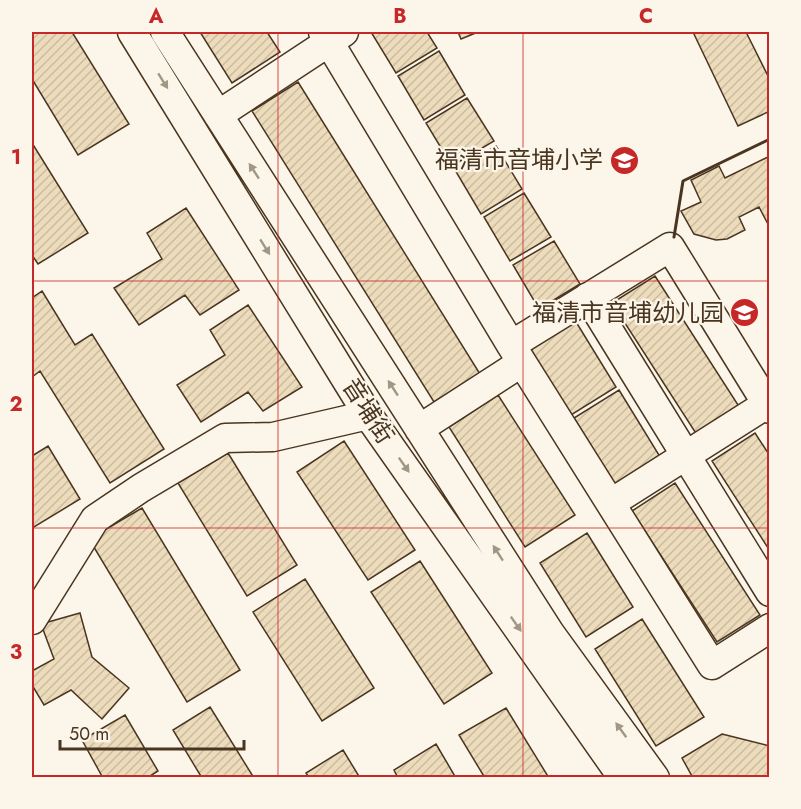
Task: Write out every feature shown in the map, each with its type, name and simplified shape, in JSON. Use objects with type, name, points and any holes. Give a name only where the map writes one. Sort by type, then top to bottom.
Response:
[{"type":"street","name":"音埔街","points":[[132,32],[368,415],[623,777]]},
{"type":"street","name":"音埔街","points":[[165,32],[550,633],[655,777]]},
{"type":"street","points":[[218,115],[332,35],[516,354],[712,665],[770,628]]},
{"type":"street","points":[[419,429],[588,297],[670,247],[768,405],[611,503]]},
{"type":"street","points":[[588,297],[770,592]]},
{"type":"street","points":[[32,620],[95,519],[141,488],[225,438],[273,436],[368,415]]},
{"type":"building","points":[[32,32],[72,32],[129,124],[78,155],[32,79]]},
{"type":"building","points":[[200,32],[267,32],[280,52],[232,83]]},
{"type":"building","points":[[371,32],[427,32],[437,48],[396,73]]},
{"type":"building","points":[[458,32],[478,32],[461,39]]},
{"type":"building","points":[[693,32],[746,32],[770,80],[770,111],[738,126]]},
{"type":"building","points":[[439,51],[465,95],[424,120],[398,76]]},
{"type":"building","points":[[298,82],[480,374],[434,402],[252,111]]},
{"type":"building","points":[[467,98],[494,141],[452,166],[426,123]]},
{"type":"building","points":[[32,143],[88,233],[38,264],[32,255]]},
{"type":"building","points":[[496,146],[522,189],[481,214],[455,170]]},
{"type":"building","points":[[770,156],[770,228],[759,207],[739,217],[745,230],[727,239],[716,240],[694,234],[681,211],[701,202],[691,180],[719,166],[725,178]]},
{"type":"building","points":[[524,193],[551,237],[510,261],[484,217]]},
{"type":"building","points":[[186,208],[239,290],[200,315],[185,295],[139,325],[114,288],[162,259],[147,233]]},
{"type":"building","points":[[554,241],[580,284],[539,309],[513,265]]},
{"type":"building","points":[[655,276],[740,408],[697,435],[612,303]]},
{"type":"building","points":[[42,291],[75,345],[92,334],[164,449],[110,483],[40,371],[32,377],[32,298]]},
{"type":"building","points":[[248,305],[302,387],[263,411],[248,392],[201,422],[177,385],[225,355],[210,330]]},
{"type":"building","points":[[573,317],[616,387],[571,415],[528,345]]},
{"type":"building","points":[[619,390],[662,460],[617,488],[574,418]]},
{"type":"building","points":[[498,395],[575,515],[525,547],[449,427]]},
{"type":"building","points":[[755,433],[770,456],[770,551],[712,461]]},
{"type":"building","points":[[344,441],[415,550],[368,580],[297,472]]},
{"type":"building","points":[[48,446],[80,499],[34,527],[32,523],[32,456]]},
{"type":"building","points":[[228,453],[297,565],[247,596],[178,483]]},
{"type":"building","points":[[675,483],[760,615],[717,642],[632,511]]},
{"type":"building","points":[[142,508],[240,670],[187,702],[89,539]]},
{"type":"building","points":[[587,533],[633,607],[586,637],[540,563]]},
{"type":"building","points":[[420,561],[492,673],[444,704],[371,592]]},
{"type":"building","points":[[305,579],[374,688],[322,721],[253,612]]},
{"type":"building","points":[[80,613],[92,657],[129,688],[102,719],[71,690],[44,705],[32,685],[32,671],[54,659],[41,624]]},
{"type":"building","points":[[642,619],[704,717],[656,746],[595,649]]},
{"type":"building","points":[[210,707],[254,778],[202,778],[173,730]]},
{"type":"building","points":[[506,708],[549,778],[485,778],[459,735]]},
{"type":"building","points":[[125,715],[158,771],[147,778],[103,778],[82,740]]},
{"type":"building","points":[[722,734],[770,746],[770,778],[693,778],[682,758]]},
{"type":"building","points":[[436,744],[456,778],[398,778],[394,770]]},
{"type":"building","points":[[343,750],[360,778],[309,778],[306,773]]},
{"type":"wall","points":[[674,237],[683,181],[770,139]]},
{"type":"place","name":"福清市音埔小学","points":[[624,160]]},
{"type":"place","name":"福清市音埔幼儿园","points":[[745,313]]}]
